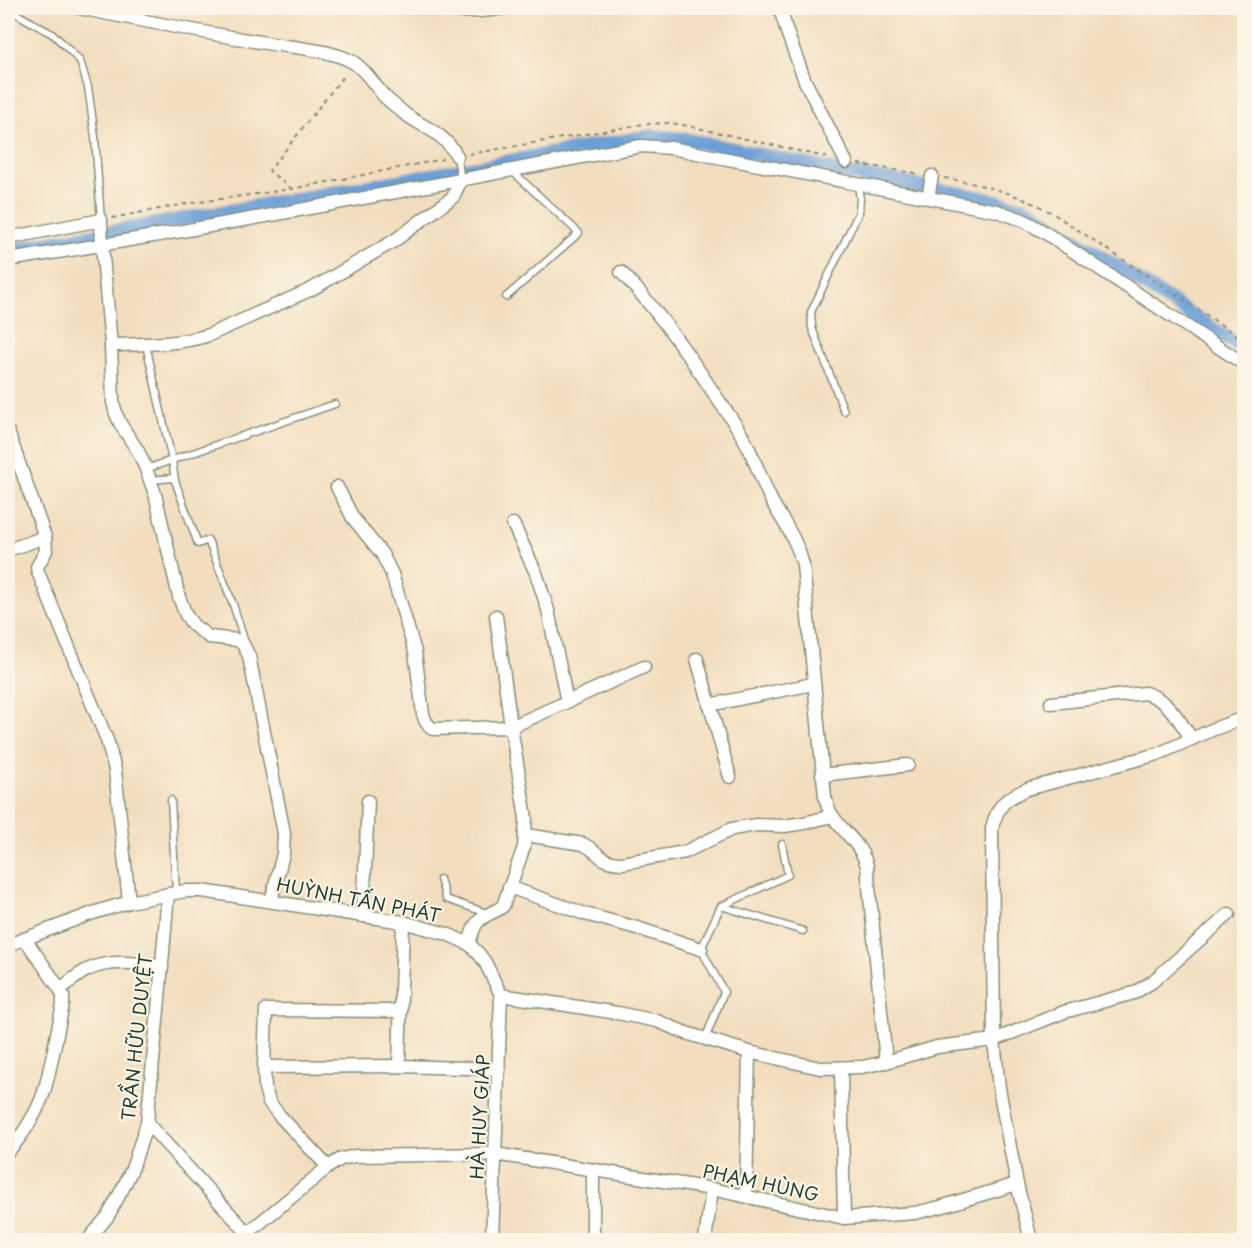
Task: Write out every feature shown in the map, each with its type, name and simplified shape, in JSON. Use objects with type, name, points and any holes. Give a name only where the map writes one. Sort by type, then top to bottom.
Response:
[{"type":"street","points":[[79,8],[324,52],[351,61],[363,69],[385,97],[406,115],[438,134],[450,145],[457,156]]},
{"type":"street","points":[[435,8],[477,12],[505,8]]},
{"type":"street","points":[[780,8],[806,81],[846,162]]},
{"type":"street","points":[[8,238],[102,234],[461,180],[641,146],[671,148],[997,211],[1023,220],[1245,364]]},
{"type":"street","points":[[928,198],[932,176]]},
{"type":"street","points":[[111,345],[177,343],[208,335],[312,289],[394,242],[453,196],[461,180]]},
{"type":"street","points":[[8,260],[102,234]]},
{"type":"street","points":[[102,234],[113,402],[121,425],[138,451],[148,475],[161,516],[179,597],[186,615],[209,637],[237,640],[247,649],[284,834],[283,854],[271,901]]},
{"type":"street","points":[[621,272],[647,301],[693,361],[749,448],[771,499],[800,552],[825,797],[832,816],[857,844],[864,854],[867,866],[886,1062]]},
{"type":"street","points":[[8,432],[45,537],[46,551],[37,567],[38,572],[112,756],[129,902]]},
{"type":"street","points":[[337,487],[353,518],[382,554],[392,574],[415,652],[423,714],[426,722],[433,729],[511,727],[644,667]]},
{"type":"street","points":[[513,524],[536,573],[548,610],[567,702]]},
{"type":"street","points":[[8,550],[45,537]]},
{"type":"street","points":[[469,944],[476,923],[503,906],[524,848],[526,835],[524,802],[496,616]]},
{"type":"street","points":[[697,659],[730,777]]},
{"type":"street","points":[[709,705],[813,684]]},
{"type":"street","points":[[1051,703],[1145,693],[1153,695],[1165,702],[1192,739]]},
{"type":"street","points":[[1031,1240],[1017,1184],[999,1088],[994,1040],[993,828],[995,815],[1001,804],[1010,796],[1027,789],[1148,757],[1245,718]]},
{"type":"street","points":[[822,775],[908,765]]},
{"type":"street","points":[[363,916],[368,801]]},
{"type":"street","points":[[526,835],[583,844],[604,860],[622,863],[686,852],[721,833],[744,826],[784,826],[832,816]]},
{"type":"street","points":[[509,887],[585,914],[637,927],[701,949]]},
{"type":"street","name":"HUỲNH TẤN PHÁT","points":[[8,945],[129,902],[184,891],[202,891],[403,922],[447,934],[469,944],[485,962],[501,995]]},
{"type":"street","name":"TRẦN HỮU DUYỆT","points":[[88,1240],[108,1216],[124,1186],[147,1123],[162,967],[172,893]]},
{"type":"street","points":[[501,995],[617,1013],[657,1022],[749,1052],[820,1068],[862,1067],[937,1047],[994,1040],[1064,1012],[1124,997],[1143,989],[1229,914]]},
{"type":"street","points":[[399,1066],[403,922]]},
{"type":"street","points":[[8,1151],[17,1142],[44,1094],[63,1004],[60,989],[25,939]]},
{"type":"street","points":[[60,989],[80,974],[98,966],[130,962],[162,967]]},
{"type":"street","name":"HÀ HUY GIÁP","points":[[492,1240],[501,995]]},
{"type":"street","points":[[327,1167],[269,1102],[265,1088],[264,1067],[266,1010],[400,1011]]},
{"type":"street","points":[[746,1197],[749,1052]]},
{"type":"street","points":[[264,1067],[399,1066],[499,1069]]},
{"type":"street","points":[[841,1068],[844,1218]]},
{"type":"street","points":[[147,1123],[247,1238]]},
{"type":"street","name":"PHẠM HÙNG","points":[[247,1238],[327,1167],[341,1159],[355,1156],[495,1154],[712,1189],[844,1218],[915,1213],[1017,1184]]},
{"type":"street","points":[[593,1170],[593,1240]]},
{"type":"street","points":[[705,1240],[712,1189]]},
{"type":"lane","points":[[8,9],[54,35],[80,61],[88,87],[95,137],[102,234]]},
{"type":"lane","points":[[457,156],[461,180]]},
{"type":"lane","points":[[507,297],[579,234],[510,170]]},
{"type":"lane","points":[[844,411],[812,328],[811,312],[859,212],[858,184]]},
{"type":"lane","points":[[146,344],[175,483]]},
{"type":"lane","points":[[148,475],[172,460],[335,404]]},
{"type":"lane","points":[[148,475],[174,478],[198,543],[208,540],[233,604],[247,649]]},
{"type":"lane","points":[[171,800],[172,893]]},
{"type":"lane","points":[[705,1039],[724,992],[701,949],[721,906],[788,875],[782,844]]},
{"type":"lane","points":[[440,879],[446,899],[490,914]]},
{"type":"lane","points":[[721,906],[803,931]]},
{"type":"path","points":[[292,189],[269,171],[345,74]]},
{"type":"path","points":[[102,234],[185,204],[292,189],[457,156],[644,124],[672,123],[846,162],[973,182],[1018,196],[1038,204],[1057,216],[1245,340]]},
{"type":"waterway","points":[[8,250],[651,136],[685,139],[1024,208],[1244,349]]}]
